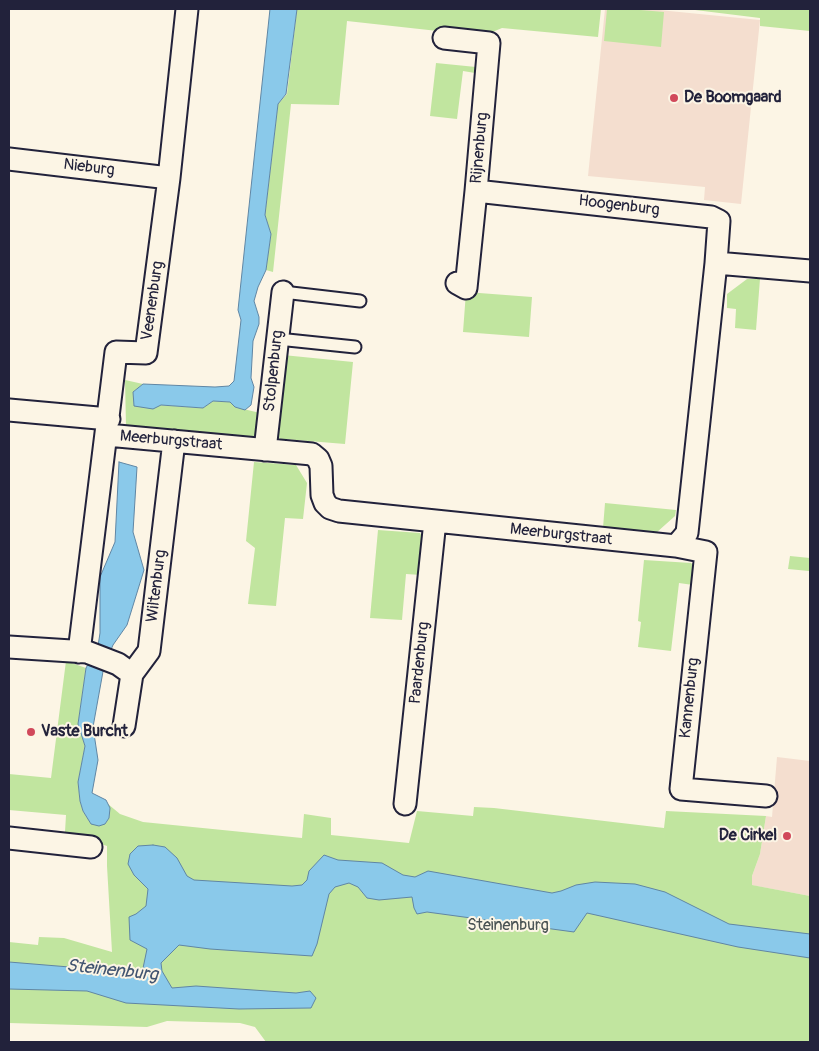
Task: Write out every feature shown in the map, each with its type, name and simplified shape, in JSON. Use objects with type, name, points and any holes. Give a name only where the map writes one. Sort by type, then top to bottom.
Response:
[{"type":"street","name":"Veenenburg","points":[[83,652],[116,352],[146,353],[169,178],[187,9]]},
{"type":"street","name":"Rijnenburg","points":[[444,38],[489,43],[466,288],[457,283]]},
{"type":"street","name":"Nieburg","points":[[9,159],[169,178]]},
{"type":"street","name":"Hoogenburg","points":[[476,191],[711,217],[719,221],[716,263]]},
{"type":"street","points":[[676,546],[687,533],[716,263],[810,271]]},
{"type":"street","name":"Stolpenburg","points":[[266,450],[282,292]]},
{"type":"street","name":"Meerburgstraat","points":[[9,410],[108,427],[174,441],[312,454],[318,459],[321,466],[322,495],[325,503],[330,508],[339,511],[676,546]]},
{"type":"street","name":"Wiltenburg","points":[[124,726],[125,669],[149,651],[174,441]]},
{"type":"street","name":"Paardenburg","points":[[406,804],[435,521]]},
{"type":"street","name":"Kannenburg","points":[[676,546],[706,552],[681,789],[766,796]]},
{"type":"street","points":[[9,647],[83,652],[125,669]]},
{"type":"street","points":[[9,838],[91,847]]},
{"type":"lane","points":[[282,292],[360,300]]},
{"type":"lane","points":[[278,339],[355,348]]},
{"type":"shaded area","name":"De Boomgaard","points":[[605,9],[649,9],[760,20],[741,204],[704,200],[705,187],[588,176]]},
{"type":"shaded area","name":"De Cirkel","points":[[777,757],[810,761],[810,896],[751,885],[752,876],[760,854],[766,816],[772,817]]},
{"type":"green space","points":[[297,9],[601,9],[598,37],[502,28],[483,36],[347,21],[339,105],[291,104],[273,272],[266,270],[271,234],[265,215],[278,104],[287,94]]},
{"type":"green space","points":[[607,9],[664,12],[661,47],[604,41]]},
{"type":"green space","points":[[687,9],[810,9],[810,31],[760,26],[760,18]]},
{"type":"green space","points":[[436,63],[476,67],[475,73],[463,71],[457,119],[430,116]]},
{"type":"green space","points":[[747,279],[760,279],[756,330],[735,328],[736,309],[727,308],[727,294]]},
{"type":"green space","points":[[466,292],[532,297],[529,337],[463,332]]},
{"type":"green space","points":[[283,355],[353,362],[345,444],[126,426],[125,380],[143,384],[133,392],[134,406],[160,405],[203,408],[213,401],[230,402],[235,407],[277,417]]},
{"type":"green space","points":[[254,462],[296,465],[307,483],[303,519],[285,518],[276,606],[248,604],[255,548],[246,541]]},
{"type":"green space","points":[[605,503],[676,510],[675,516],[656,533],[603,528]]},
{"type":"green space","points":[[378,530],[420,533],[424,540],[421,575],[406,574],[402,620],[370,618]]},
{"type":"green space","points":[[790,556],[810,558],[810,575],[809,571],[788,569]]},
{"type":"green space","points":[[644,560],[691,563],[696,568],[693,585],[679,583],[671,651],[638,647],[641,622],[638,621]]},
{"type":"green space","name":"Steinenburg","points":[[66,661],[86,668],[78,724],[85,746],[78,782],[83,811],[91,824],[105,824],[109,818],[110,809],[108,804],[120,814],[143,822],[302,838],[304,814],[331,818],[331,835],[409,843],[417,811],[473,816],[474,807],[494,808],[664,828],[666,811],[766,816],[760,854],[752,876],[752,885],[810,896],[810,1042],[266,1042],[255,1027],[240,1023],[167,1021],[147,1027],[9,1023],[9,942],[38,945],[39,937],[64,938],[112,952],[107,846],[65,832],[66,815],[9,810],[9,774],[51,778]]},
{"type":"water","points":[[270,9],[297,9],[286,94],[278,104],[265,215],[271,234],[266,270],[254,301],[259,324],[253,341],[251,378],[254,387],[251,405],[245,410],[235,407],[230,402],[213,401],[203,408],[161,405],[153,409],[134,406],[133,392],[143,384],[215,387],[229,386],[234,381],[241,320],[238,310]]},
{"type":"water","points":[[119,462],[137,467],[133,532],[144,570],[127,625],[113,645],[104,666],[93,727],[98,760],[92,793],[106,800],[110,808],[109,818],[105,824],[99,826],[91,824],[83,811],[80,801],[78,782],[85,746],[78,724],[86,668],[98,646],[100,633],[100,577],[115,542]]},
{"type":"water","points":[[153,845],[165,847],[177,858],[187,876],[194,880],[302,885],[307,880],[309,871],[324,855],[338,860],[382,863],[403,875],[415,877],[428,871],[552,893],[576,885],[595,882],[635,884],[665,892],[729,924],[810,934],[810,958],[738,947],[587,913],[574,932],[427,912],[417,914],[412,897],[379,900],[367,898],[358,887],[349,883],[335,887],[329,894],[317,944],[312,956],[179,945],[161,963],[162,971],[172,988],[196,986],[296,993],[310,991],[316,998],[311,1008],[239,1009],[126,1003],[87,991],[9,989],[9,962],[142,973],[147,949],[130,940],[129,917],[146,906],[148,889],[134,875],[128,864],[130,854],[138,846]]},
{"type":"place","name":"De Boomgaard","points":[[674,98]]},
{"type":"place","name":"Vaste Burcht","points":[[31,732]]},
{"type":"place","name":"De Cirkel","points":[[787,836]]}]
